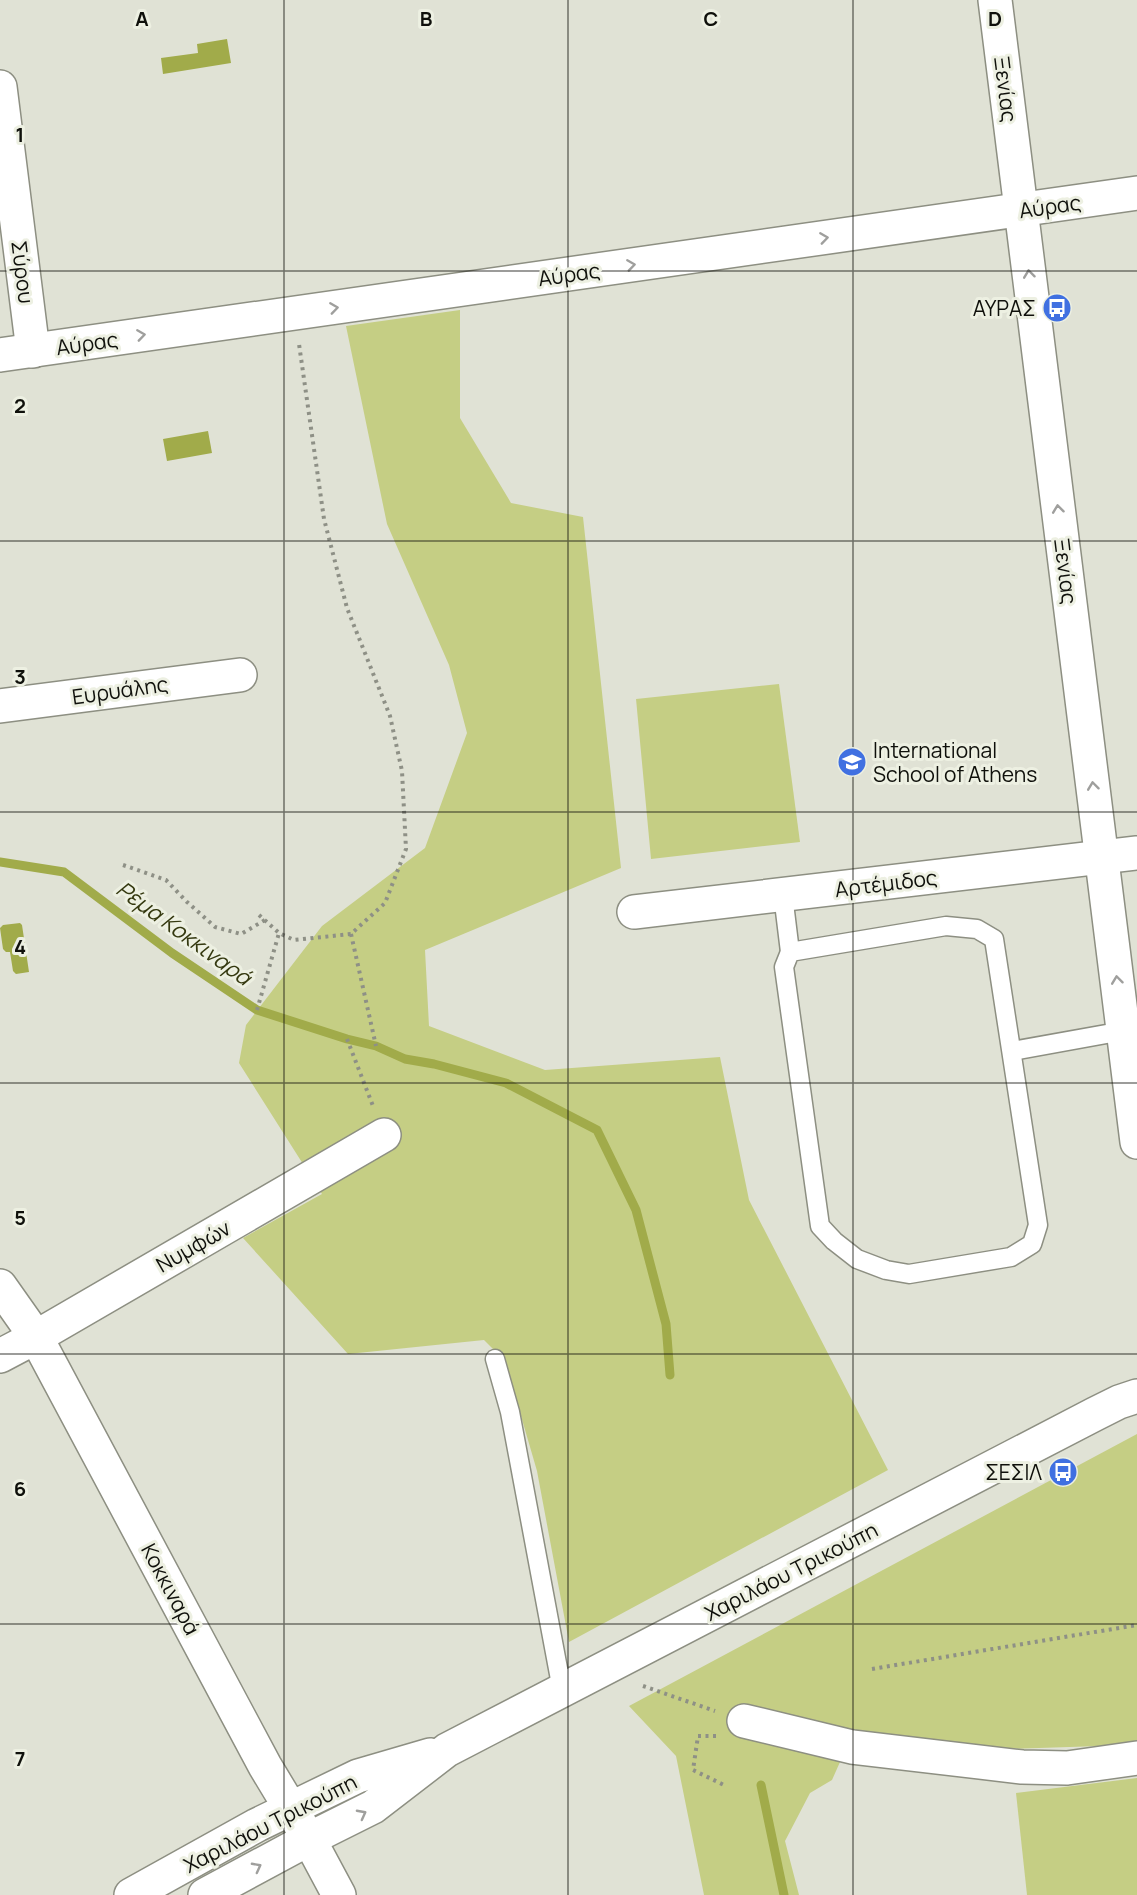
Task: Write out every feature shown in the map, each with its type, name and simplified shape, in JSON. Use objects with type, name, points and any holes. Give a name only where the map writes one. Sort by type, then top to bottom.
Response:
[{"type":"street","name":"Ξενίας","points":[[995,0],[1137,1142]]},
{"type":"street","name":"Σύρου","points":[[0,87],[33,351]]},
{"type":"street","name":"Αύρας","points":[[0,355],[1137,193]]},
{"type":"street","name":"Ευρυάλης","points":[[0,706],[240,675]]},
{"type":"street","name":"Αρτέμιδος","points":[[634,912],[1137,853]]},
{"type":"street","name":"Νυμφών","points":[[0,1356],[384,1135]]},
{"type":"street","name":"Κοκκιναρά","points":[[0,1286],[36,1337],[254,1745],[339,1895]]},
{"type":"street","name":"Χαριλάου Τρικούπη","points":[[206,1895],[373,1807],[447,1750],[1119,1402],[1137,1396]]},
{"type":"street","points":[[733,1718],[852,1747],[1022,1767],[1067,1768],[1137,1758]]},
{"type":"street","name":"Χαριλάου Τρικούπη","points":[[131,1895],[290,1809],[358,1776],[447,1750]]},
{"type":"lane","points":[[783,895],[790,952],[784,967],[820,1226],[834,1241],[857,1259],[886,1270],[909,1274],[1011,1257],[1032,1244],[1038,1225],[994,939],[977,929],[946,927],[790,952]]},
{"type":"lane","points":[[1012,1051],[1123,1032]]},
{"type":"lane","points":[[495,1359],[510,1412],[562,1690]]},
{"type":"path","points":[[258,915],[279,933],[294,940],[351,934],[385,903],[406,849],[402,771],[390,716],[347,608],[324,519],[295,314]]},
{"type":"path","points":[[123,865],[166,880],[215,927],[241,934],[264,920]]},
{"type":"path","points":[[257,1010],[279,933]]},
{"type":"path","points":[[351,934],[376,1046]]},
{"type":"path","points":[[347,1039],[384,1135]]},
{"type":"path","points":[[872,1669],[1137,1625]]},
{"type":"path","points":[[600,1671],[733,1718],[736,1736],[698,1736],[693,1770],[724,1785]]},
{"type":"shaded area","points":[[227,39],[231,63],[163,74],[161,58],[198,53],[197,44]]},
{"type":"shaded area","points":[[460,310],[460,418],[511,503],[583,517],[621,868],[425,950],[429,1026],[545,1070],[720,1057],[749,1200],[888,1470],[569,1642],[537,1471],[505,1361],[484,1340],[348,1354],[243,1238],[322,1194],[239,1063],[246,1025],[322,926],[425,848],[467,733],[449,665],[387,524],[346,326]]},
{"type":"shaded area","points":[[208,431],[212,453],[167,461],[163,439]]},
{"type":"shaded area","points":[[779,684],[800,842],[651,859],[636,699]]},
{"type":"shaded area","points":[[20,923],[29,972],[16,974],[13,971],[10,952],[3,949],[0,928],[3,925]]},
{"type":"shaded area","points":[[1137,1434],[1137,1741],[1100,1746],[1006,1749],[852,1735],[832,1780],[810,1793],[785,1841],[799,1895],[704,1895],[676,1756],[629,1706]]},
{"type":"shaded area","points":[[1137,1778],[1137,1895],[1027,1895],[1016,1793]]},
{"type":"waterway","name":"Ρέμα Κοκκιναρά","points":[[0,862],[64,872],[172,953],[257,1010],[376,1046],[405,1059],[434,1064],[506,1083],[597,1130],[636,1210],[666,1324],[670,1375]]},
{"type":"waterway","points":[[761,1785],[784,1895]]},
{"type":"place","name":"ΑΥΡΑΣ","points":[[1057,308]]},
{"type":"place","name":"International School of Athens","points":[[852,762]]},
{"type":"place","name":"ΣΕΣΙΛ","points":[[1063,1472]]}]
